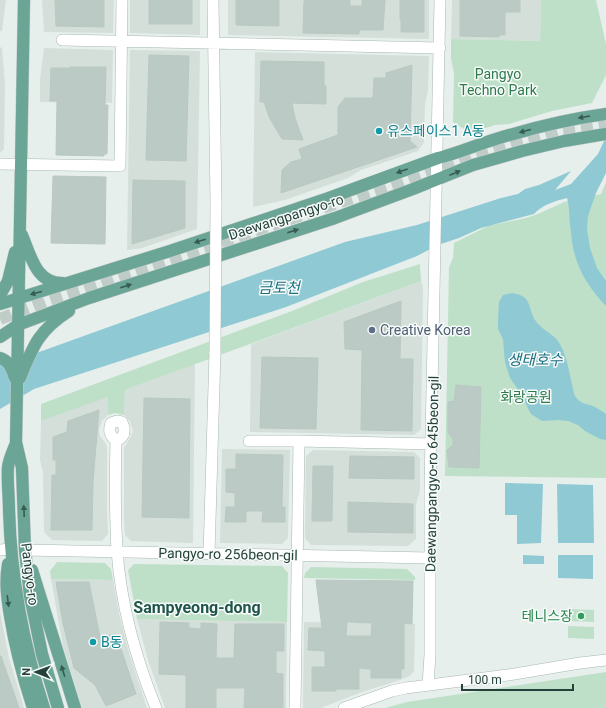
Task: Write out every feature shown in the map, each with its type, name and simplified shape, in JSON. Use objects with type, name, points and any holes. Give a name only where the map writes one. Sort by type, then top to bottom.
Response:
[{"type":"main road","name":"Pangyo-ro","points":[[24,0],[16,442],[22,468],[25,550],[30,596],[42,654],[58,708]]},
{"type":"main road","name":"Daewangpangyo-ro","points":[[0,304],[326,199],[438,158],[496,139],[563,120],[606,114]]},
{"type":"main road","name":"Daewangpangyo-ro","points":[[0,338],[18,325],[89,298],[335,218],[473,165],[504,155],[564,141],[606,134]]},
{"type":"main road","points":[[21,232],[41,276],[56,283],[69,283]]},
{"type":"main road","points":[[0,294],[8,280],[21,232]]},
{"type":"main road","points":[[17,384],[31,352],[44,330],[57,318],[89,298]]},
{"type":"main road","points":[[2,358],[10,366],[17,384]]},
{"type":"main road","name":"Pangyo-ro","points":[[16,442],[8,467],[5,549],[30,658],[44,708]]},
{"type":"main road","points":[[5,549],[7,598],[18,658],[33,708]]},
{"type":"main road","points":[[25,550],[74,708]]},
{"type":"street","points":[[0,164],[120,166],[122,0]]},
{"type":"street","points":[[209,554],[215,352],[216,203],[213,0]]},
{"type":"street","name":"Daewangpangyo-ro 645beon-gil","points":[[428,685],[430,655],[430,558],[440,0]]},
{"type":"street","points":[[62,40],[440,48]]},
{"type":"street","points":[[249,440],[432,444]]},
{"type":"street","points":[[116,441],[115,506],[117,552],[131,630],[156,708]]},
{"type":"street","points":[[295,708],[299,441]]},
{"type":"street","name":"Pangyo-ro 256beon-gil","points":[[25,550],[430,558]]},
{"type":"street","points":[[344,708],[392,691],[606,660]]},
{"type":"shaded area","points":[[0,0],[6,0],[2,31],[0,31]]},
{"type":"shaded area","points":[[42,0],[114,0],[113,33],[44,32]]},
{"type":"shaded area","points":[[130,0],[200,0],[200,35],[130,33]]},
{"type":"shaded area","points":[[228,0],[429,0],[429,39],[228,35]]},
{"type":"shaded area","points":[[452,0],[541,0],[540,41],[451,39]]},
{"type":"shaded area","points":[[0,47],[2,48],[5,84],[4,149],[0,153]]},
{"type":"shaded area","points":[[44,48],[113,50],[112,103],[40,102],[40,79]]},
{"type":"shaded area","points":[[130,50],[200,51],[197,229],[142,248],[127,250]]},
{"type":"shaded area","points":[[255,52],[429,56],[428,91],[425,104],[424,142],[418,151],[361,170],[348,178],[285,200],[253,207]]},
{"type":"shaded area","points":[[421,281],[423,287],[421,429],[414,435],[250,432],[251,344]]},
{"type":"shaded area","points":[[195,364],[193,543],[131,541],[125,535],[124,448],[133,431],[130,421],[124,415],[125,390]]},
{"type":"shaded area","points":[[108,396],[108,415],[102,421],[99,430],[100,436],[107,448],[108,534],[102,541],[52,540],[44,532],[43,473],[40,460],[41,421]]},
{"type":"shaded area","points":[[222,449],[290,450],[288,538],[282,544],[220,543]]},
{"type":"shaded area","points":[[313,450],[414,452],[420,458],[420,491],[416,504],[416,539],[408,546],[311,545],[305,538],[306,456]]},
{"type":"shaded area","points":[[51,579],[113,580],[119,614],[129,653],[147,708],[82,708],[63,646]]},
{"type":"shaded area","points":[[0,612],[9,658],[24,708],[0,708]]},
{"type":"shaded area","points":[[137,619],[287,622],[286,708],[165,708],[148,660]]},
{"type":"shaded area","points":[[304,622],[415,624],[414,671],[410,676],[321,708],[303,708]]},
{"type":"green space","name":"Pangyo Techno Park","points":[[541,0],[596,0],[606,44],[606,75],[592,103],[552,111],[509,124],[495,125],[470,133],[453,122],[454,73],[451,59],[451,39],[540,41]]},
{"type":"green space","name":"화랑공원","points":[[606,182],[606,478],[445,476],[449,267],[453,258],[454,243],[488,226],[526,218],[564,202],[601,194]]},
{"type":"green space","points":[[420,264],[421,281],[125,390],[124,415],[115,413],[108,415],[108,397],[41,421],[41,404],[292,311],[363,282]]},
{"type":"green space","points":[[57,562],[105,563],[111,569],[113,580],[51,579],[50,571]]},
{"type":"green space","points":[[134,564],[282,566],[288,573],[287,622],[137,619],[128,570]]},
{"type":"green space","points":[[311,567],[407,569],[415,577],[415,580],[304,578],[305,573]]},
{"type":"green space","name":"테니스장","points":[[568,609],[594,610],[594,622],[568,621]]},
{"type":"green space","name":"테니스장","points":[[568,626],[594,627],[594,639],[568,638]]},
{"type":"green space","points":[[606,672],[606,708],[385,708],[407,702]]},
{"type":"water","name":"금토천","points":[[606,137],[606,173],[596,193],[588,216],[587,229],[590,248],[597,268],[606,281],[606,306],[586,281],[577,263],[572,243],[567,198],[545,205],[534,214],[481,228],[459,238],[438,245],[417,256],[286,307],[34,389],[0,409],[0,365],[345,242],[417,225],[518,194],[525,189],[539,185],[571,171],[555,190],[571,184],[598,154]]},
{"type":"water","name":"생태호수","points":[[512,293],[523,296],[526,299],[538,324],[559,342],[568,365],[575,396],[581,402],[593,406],[606,414],[606,440],[600,439],[585,431],[578,425],[568,421],[542,421],[531,414],[519,391],[510,378],[505,362],[503,339],[498,329],[499,302],[503,295]]},
{"type":"water","points":[[505,483],[543,484],[541,543],[517,544],[517,515],[505,515]]},
{"type":"water","points":[[557,484],[593,485],[594,543],[558,543]]},
{"type":"water","points":[[523,555],[544,556],[544,564],[523,564]]},
{"type":"water","points":[[558,555],[593,555],[593,579],[558,578]]},
{"type":"building","points":[[55,0],[104,0],[104,27],[56,26]]},
{"type":"building","points":[[149,0],[192,0],[192,24],[149,24]]},
{"type":"building","points":[[236,0],[279,0],[279,26],[236,25]]},
{"type":"building","points":[[350,0],[350,6],[362,6],[362,0],[385,0],[383,30],[359,30],[359,34],[303,33],[304,1]]},
{"type":"building","points":[[400,0],[424,0],[424,32],[401,32]]},
{"type":"building","points":[[460,0],[520,0],[520,12],[505,12],[505,35],[499,35],[499,37],[460,36]]},
{"type":"building","points":[[149,55],[189,56],[186,161],[146,160]]},
{"type":"building","points":[[261,61],[324,62],[326,104],[292,103],[295,118],[303,140],[282,139],[269,117],[264,102],[260,102]]},
{"type":"building","name":"유스페이스1 A동","points":[[412,65],[410,141],[417,147],[281,193],[282,170],[291,162],[302,159],[299,149],[338,135],[338,107],[345,98],[373,98],[374,78],[386,78],[386,73]]},
{"type":"building","points":[[106,67],[105,105],[108,105],[107,154],[104,154],[104,156],[56,155],[57,101],[50,101],[51,68]]},
{"type":"building","points":[[53,176],[106,177],[105,244],[51,243]]},
{"type":"building","points":[[133,180],[185,181],[185,228],[132,244]]},
{"type":"building","points":[[401,301],[400,359],[413,359],[412,431],[361,430],[362,350],[345,349],[344,322]]},
{"type":"building","points":[[262,357],[318,358],[316,429],[260,428]]},
{"type":"building","points":[[456,385],[481,387],[479,468],[449,467],[447,450],[453,445],[453,439],[448,433],[448,402],[454,401]]},
{"type":"building","points":[[144,398],[190,399],[189,518],[142,517]]},
{"type":"building","points":[[99,410],[93,481],[92,530],[51,530],[52,475],[56,475],[56,460],[53,460],[53,437],[67,432],[68,421]]},
{"type":"building","points":[[236,454],[283,455],[282,507],[285,507],[285,522],[262,522],[263,511],[246,511],[246,522],[225,522],[226,507],[235,507],[235,493],[226,492],[226,469],[236,469]]},
{"type":"building","points":[[350,456],[414,457],[414,479],[349,478]]},
{"type":"building","points":[[313,466],[333,466],[332,521],[312,521]]},
{"type":"building","points":[[348,502],[413,504],[413,533],[348,532]]},
{"type":"building","points":[[316,580],[413,581],[412,624],[404,623],[404,669],[401,669],[401,678],[371,678],[371,669],[359,668],[359,689],[312,691],[312,667],[325,667],[325,651],[308,650],[309,628],[322,628]],"holes":[[[347,622],[372,623],[371,636],[346,636]]]},
{"type":"building","name":"B동","points":[[56,582],[89,582],[100,637],[116,634],[136,694],[106,706],[95,685],[74,668],[63,623]]},
{"type":"building","points":[[160,622],[189,623],[189,628],[201,629],[201,623],[217,624],[216,658],[234,658],[235,624],[284,624],[284,651],[276,651],[276,673],[283,674],[283,708],[244,708],[245,688],[216,688],[216,708],[186,708],[186,675],[159,674]]},
{"type":"building","points":[[1,656],[19,708],[0,708]]},
{"type":"tunnel","points":[[0,319],[49,300],[522,141],[559,131],[606,124]]},
{"type":"place","name":"유스페이스1 A동","points":[[379,131]]},
{"type":"place","name":"Creative Korea","points":[[372,330]]},
{"type":"place","name":"테니스장","points":[[581,616]]},
{"type":"place","name":"B동","points":[[93,642]]},
{"type":"district","name":"Sampyeong-dong","points":[[197,607]]}]
